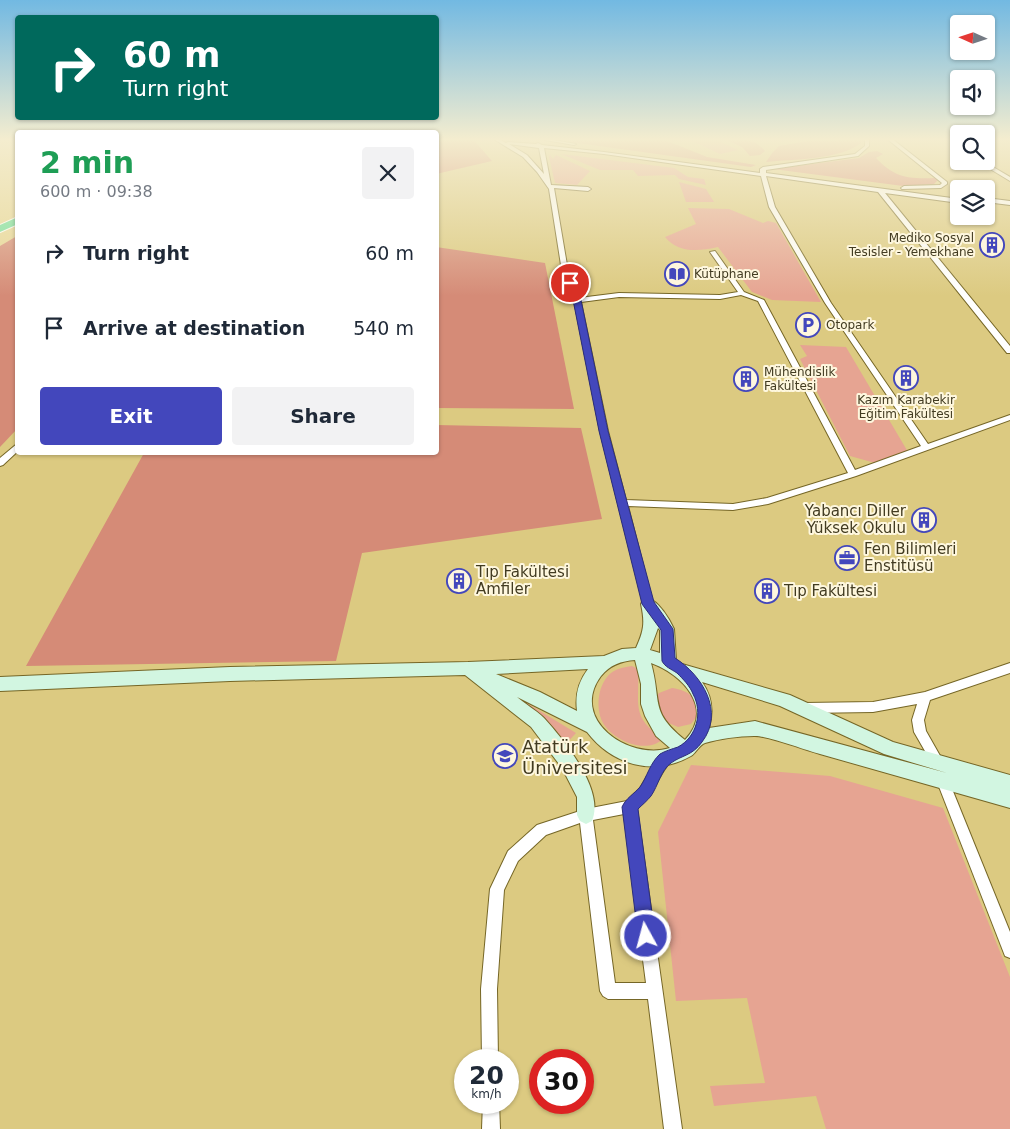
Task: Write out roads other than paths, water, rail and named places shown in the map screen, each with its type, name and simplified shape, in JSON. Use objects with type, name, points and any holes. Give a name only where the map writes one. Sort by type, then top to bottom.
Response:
[{"type":"highway","points":[[0,221],[15,214]]},
{"type":"highway","points":[[0,229],[15,222]]},
{"type":"main road","points":[[648,604],[652,620],[650,634],[641,654],[649,684],[653,716],[662,731],[685,750]]},
{"type":"main road","points":[[468,670],[534,697],[590,726],[604,742],[622,754],[644,759],[666,758],[685,750],[698,737],[704,724],[705,709],[701,694],[693,680],[675,665],[667,629],[648,604]]},
{"type":"main road","points":[[0,684],[230,674],[449,668],[468,670],[604,662],[621,655],[641,654],[784,700],[890,749],[1010,783]]},
{"type":"main road","points":[[590,726],[584,708],[584,690],[592,674],[604,662]]},
{"type":"main road","points":[[468,670],[537,722],[568,762],[586,796],[586,815]]},
{"type":"main road","points":[[698,737],[755,728],[1010,799]]},
{"type":"street","points":[[551,191],[564,265],[577,300],[604,431],[648,604]]},
{"type":"street","points":[[768,191],[772,208],[828,303],[927,448]]},
{"type":"street","points":[[881,191],[1010,352]]},
{"type":"street","points":[[885,191],[950,201]]},
{"type":"street","points":[[922,191],[950,195]]},
{"type":"street","points":[[995,199],[1010,198]]},
{"type":"street","points":[[995,200],[1010,203]]},
{"type":"street","points":[[995,207],[1010,209]]},
{"type":"street","points":[[713,252],[742,293]]},
{"type":"street","points":[[577,300],[618,295],[720,297],[742,293],[760,300],[765,306],[853,474]]},
{"type":"street","points":[[623,503],[733,507],[768,501],[853,474],[1010,417]]},
{"type":"street","points":[[0,463],[15,449]]},
{"type":"street","points":[[804,708],[873,707],[925,697],[1010,668]]},
{"type":"street","points":[[925,697],[918,720],[920,732],[937,761]]},
{"type":"street","points":[[490,1049],[489,989],[496,888],[512,856],[542,830],[586,815],[630,807],[645,792],[666,758]]},
{"type":"street","points":[[942,780],[1010,951]]},
{"type":"street","points":[[630,807],[673,1129]]},
{"type":"street","points":[[586,815],[608,991],[654,991]]},
{"type":"street","points":[[491,1114],[491,1129]]},
{"type":"place","name":"Mediko Sosyal Tesisler - Yemekhane","points":[[992,245]]},
{"type":"place","name":"Kütüphane","points":[[677,274]]},
{"type":"place","name":"Otopark","points":[[808,325]]},
{"type":"place","name":"Kazım Karabekir Eğitim Fakültesi","points":[[906,378]]},
{"type":"place","name":"Mühendislik Fakültesi","points":[[746,379]]},
{"type":"place","name":"Yabancı Diller Yüksek Okulu","points":[[924,520]]},
{"type":"place","name":"Fen Bilimleri Enstitüsü","points":[[847,558]]},
{"type":"place","name":"Tıp Fakültesi Amfiler","points":[[459,581]]},
{"type":"place","name":"Tıp Fakültesi","points":[[767,591]]},
{"type":"place","name":"Atatürk Üniversitesi","points":[[505,756]]}]
